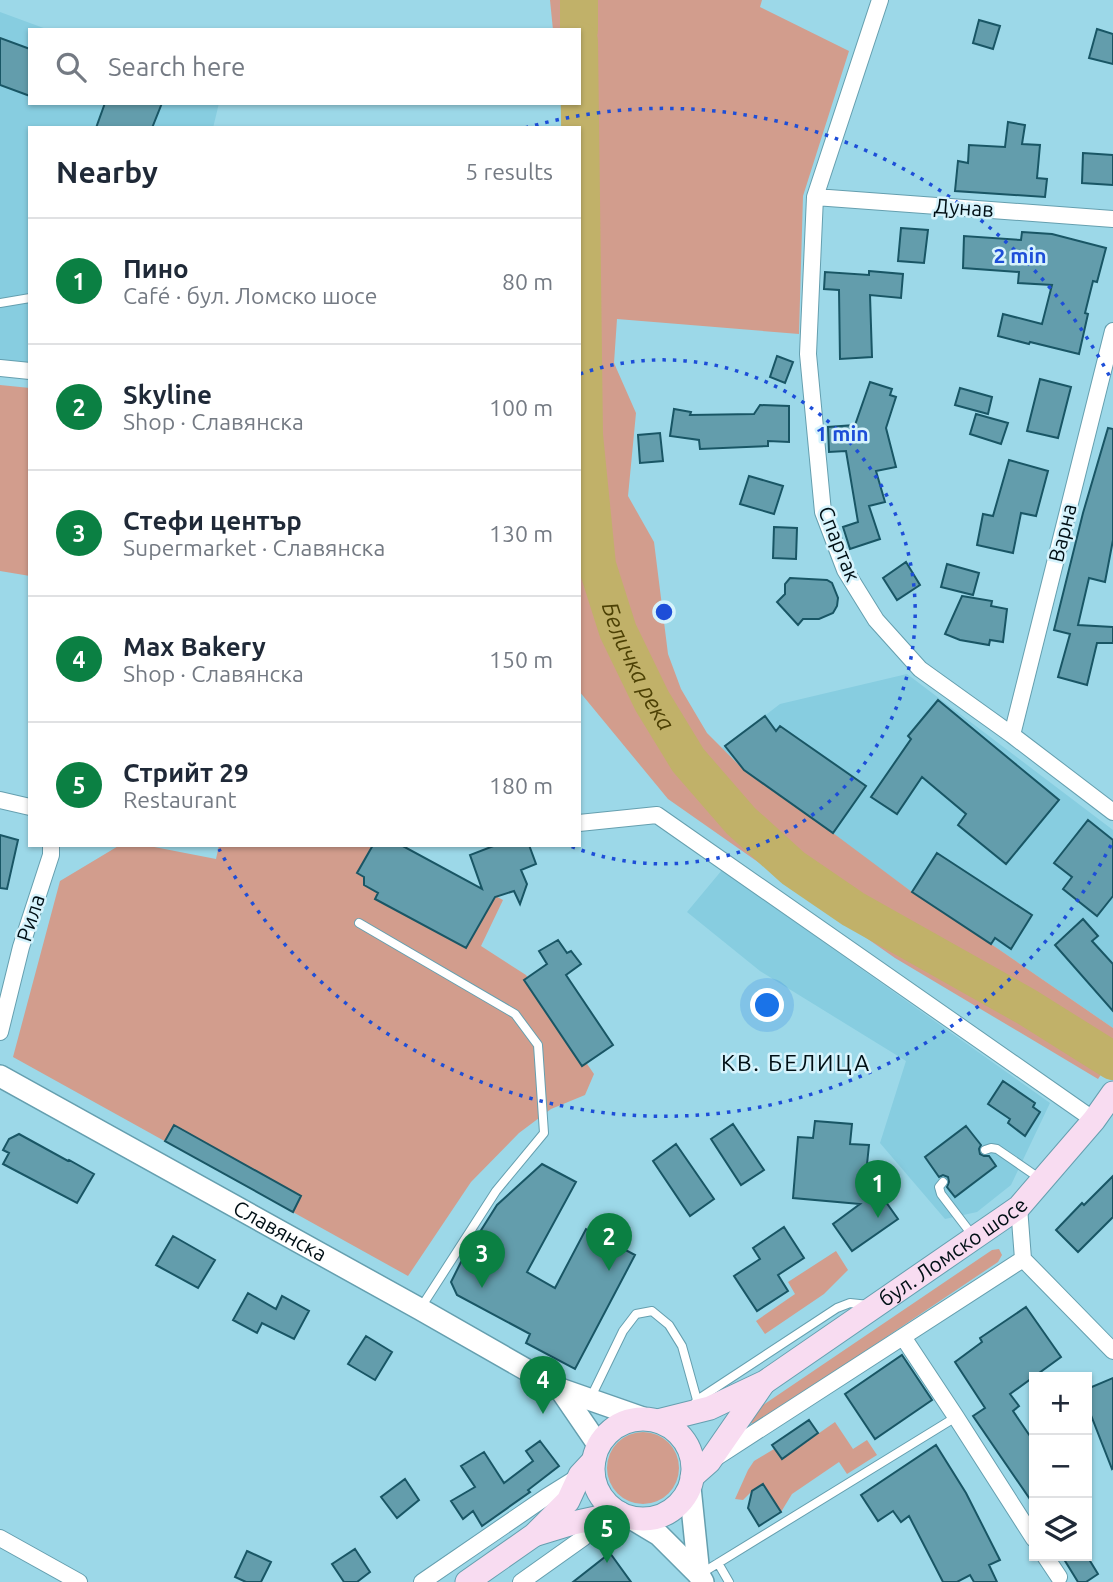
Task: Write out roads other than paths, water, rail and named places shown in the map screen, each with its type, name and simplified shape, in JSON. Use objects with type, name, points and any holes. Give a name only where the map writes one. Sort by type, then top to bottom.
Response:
[{"type":"main road","name":"бул. Ломско шосе","points":[[650,1420],[692,1407],[710,1408],[765,1382],[1019,1207],[1094,1120],[1113,1093]]},
{"type":"main road","name":"бул. Ломско шосе","points":[[697,1475],[765,1382]]},
{"type":"main road","points":[[467,1582],[534,1535],[568,1501],[608,1433],[616,1426],[625,1422],[650,1420],[673,1429],[685,1441],[697,1475],[679,1503],[665,1514],[648,1518],[616,1516],[573,1522],[534,1535]]},
{"type":"main road","points":[[591,1460],[599,1493],[616,1516]]},
{"type":"street","name":"Спартак","points":[[880,0],[815,197],[808,354],[822,512],[845,570],[876,620],[920,669],[1113,812]]},
{"type":"street","name":"Дунав","points":[[815,197],[1113,219]]},
{"type":"street","name":"Варна","points":[[1012,735],[1113,331]]},
{"type":"street","points":[[0,368],[28,371]]},
{"type":"street","points":[[0,800],[28,807]]},
{"type":"street","points":[[581,823],[657,815],[1094,1120]]},
{"type":"street","name":"Рила","points":[[0,1032],[21,947],[50,853]]},
{"type":"street","name":"Славянска","points":[[0,1076],[420,1309],[560,1390],[650,1420]]},
{"type":"street","points":[[1019,1207],[1023,1259],[1113,1351]]},
{"type":"street","points":[[701,1578],[697,1475],[1023,1259]]},
{"type":"street","points":[[903,1337],[1029,1531]]},
{"type":"street","name":"Славянска","points":[[560,1390],[591,1460]]},
{"type":"street","points":[[422,1582],[546,1497],[591,1460]]},
{"type":"street","points":[[521,1582],[616,1516],[659,1535],[701,1578]]},
{"type":"street","points":[[0,1538],[79,1582]]},
{"type":"street","points":[[1048,1561],[1059,1577]]},
{"type":"lane","points":[[0,303],[28,298]]},
{"type":"lane","points":[[359,923],[515,1014],[538,1045],[544,1133],[496,1191],[420,1309]]},
{"type":"lane","points":[[985,1150],[997,1149],[1042,1180]]},
{"type":"lane","points":[[943,1182],[939,1187],[940,1194],[974,1238]]},
{"type":"lane","points":[[590,1400],[623,1331],[636,1314],[652,1311],[669,1325],[682,1346],[692,1407],[837,1308],[850,1303],[875,1306]]},
{"type":"lane","points":[[701,1578],[718,1563],[956,1417]]},
{"type":"lane","points":[[718,1563],[729,1582]]},
{"type":"waterway","name":"Беличка река","points":[[579,0],[579,28]]},
{"type":"waterway","name":"Беличка река","points":[[580,105],[580,126]]},
{"type":"waterway","name":"Беличка река","points":[[581,199],[584,435],[597,565],[618,631],[652,701],[688,760],[741,821],[793,868],[853,909],[1027,1007],[1113,1061]]},
{"type":"place","name":"Пино","points":[[878,1218]]},
{"type":"place","name":"Skyline","points":[[609,1271]]},
{"type":"place","name":"Стефи център","points":[[482,1288]]},
{"type":"place","name":"Max Bakery","points":[[543,1414]]},
{"type":"place","name":"Стрийт 29","points":[[607,1563]]},
{"type":"district","name":"КВ. БЕЛИЦА","points":[[796,1063]]}]
